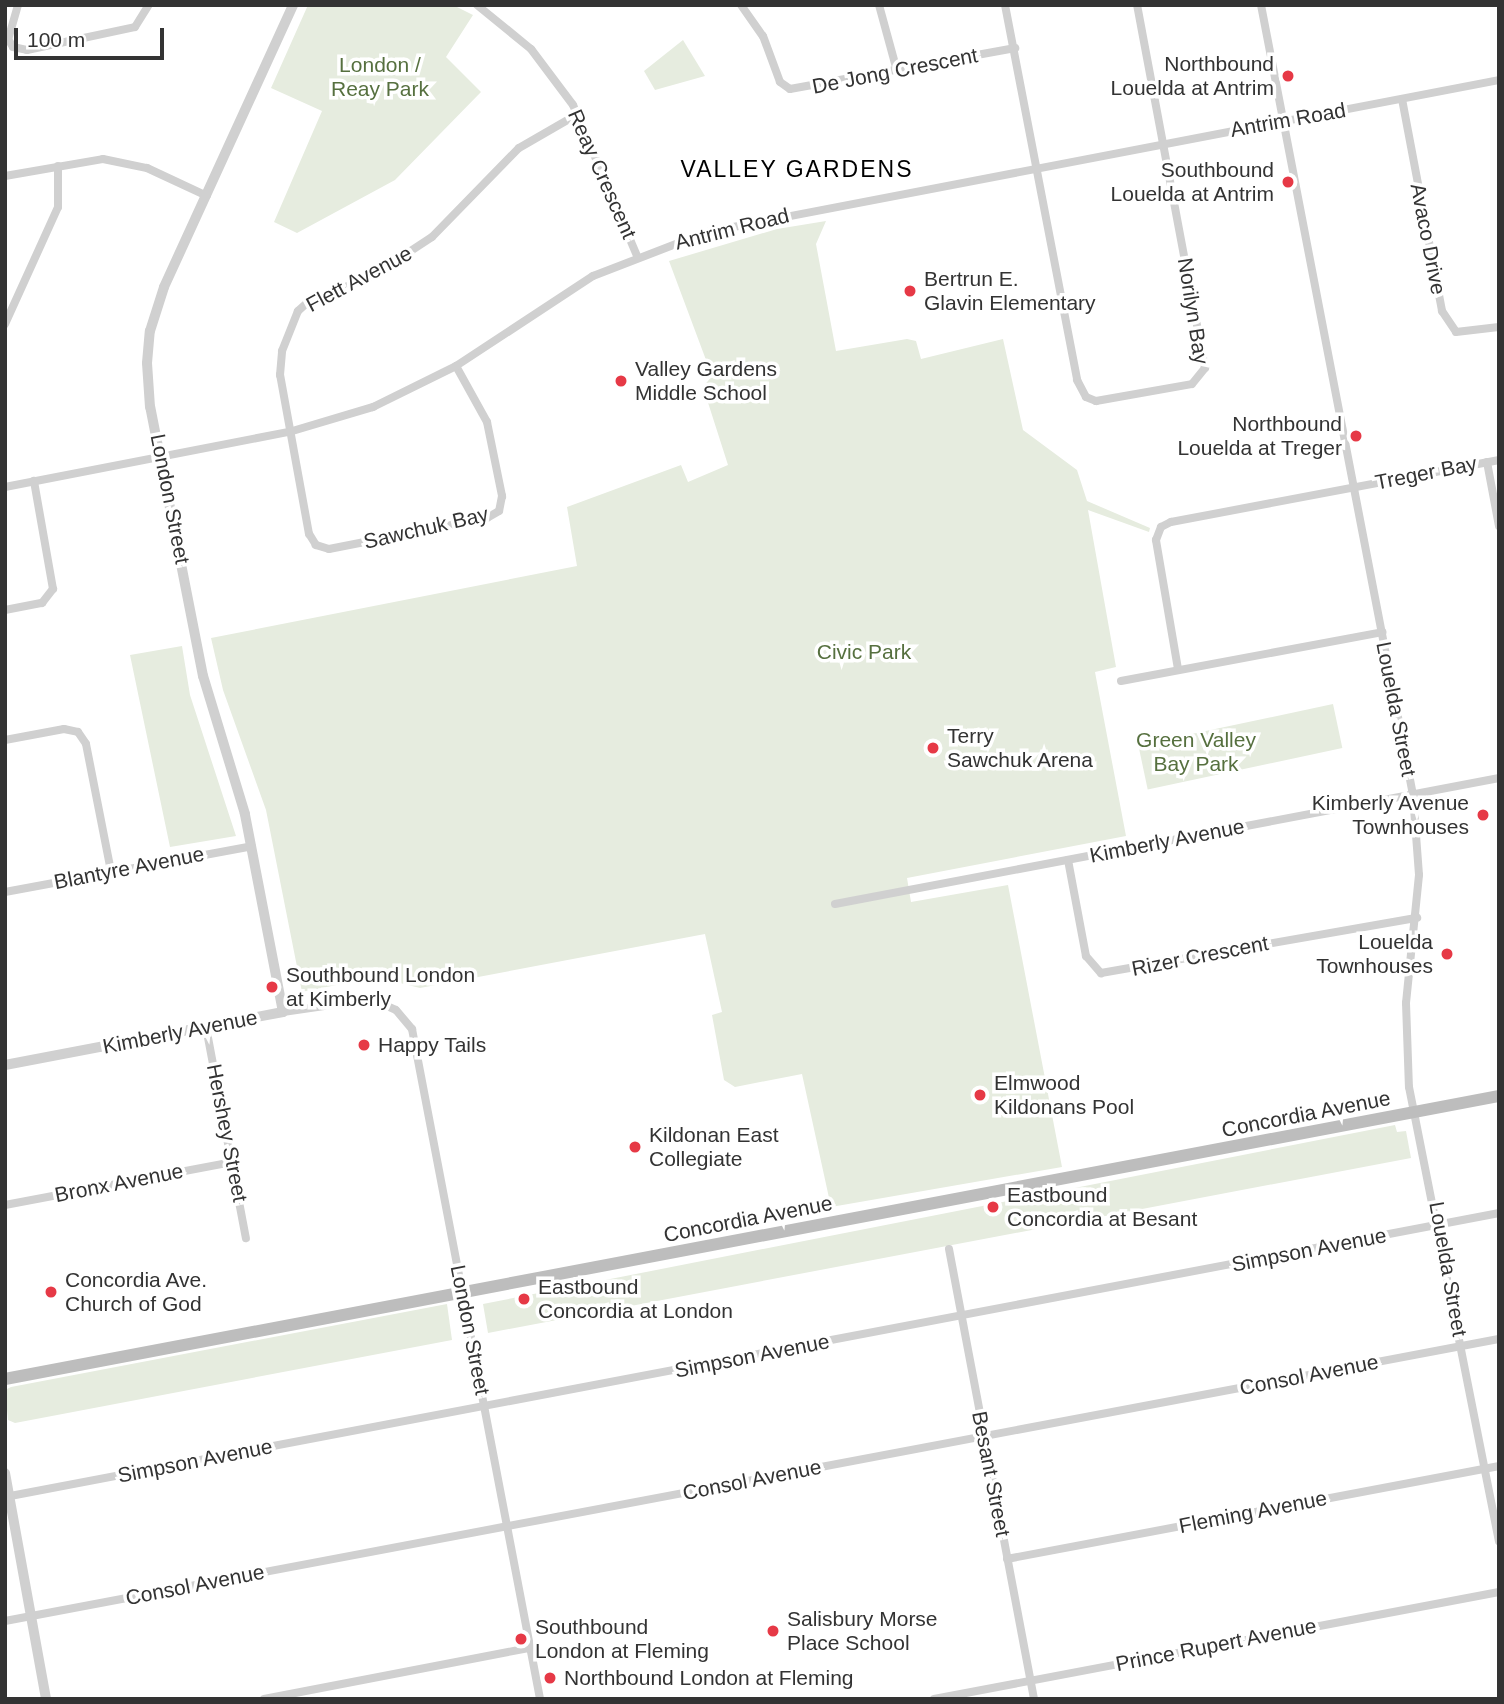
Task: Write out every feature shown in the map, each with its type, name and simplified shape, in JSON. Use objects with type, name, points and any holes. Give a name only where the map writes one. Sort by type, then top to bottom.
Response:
[{"type":"main road","name":"Concordia Avenue","points":[[5,1379],[1499,1096]]},
{"type":"street","points":[[18,5],[8,39],[13,47],[27,50],[135,27],[149,5]]},
{"type":"street","name":"London Street","points":[[283,1012],[252,846],[203,676],[148,385],[150,331],[164,287],[293,5]]},
{"type":"street","name":"Reay Crescent","points":[[477,5],[531,49],[578,114],[637,256]]},
{"type":"street","name":"De Jong Crescent","points":[[741,5],[763,36],[780,82],[790,89],[1015,48]]},
{"type":"street","points":[[879,5],[897,71]]},
{"type":"street","points":[[1005,5],[1036,167]]},
{"type":"street","points":[[1137,5],[1164,142]]},
{"type":"street","name":"Louelda Street","points":[[1261,5],[1413,795],[1419,855],[1417,918],[1405,1032],[1409,1087],[1440,1224],[1499,1541]]},
{"type":"street","name":"Antrim Road","points":[[5,487],[289,432],[373,407],[456,366],[552,299],[637,256],[744,223],[1499,80]]},
{"type":"street","name":"Avaco Drive","points":[[1402,99],[1442,311],[1456,332],[1499,327]]},
{"type":"street","name":"Flett Avenue","points":[[289,432],[279,363],[302,306],[404,257],[453,220],[519,148],[578,114]]},
{"type":"street","name":"Norilyn Bay","points":[[1036,167],[1077,380],[1086,397],[1096,401],[1192,384],[1205,368],[1164,142]]},
{"type":"street","points":[[5,176],[103,159],[125,161],[207,196]]},
{"type":"street","points":[[5,324],[58,207],[58,166]]},
{"type":"street","name":"Sawchuk Bay","points":[[289,432],[309,534],[322,548],[494,516],[502,496],[487,422],[456,366]]},
{"type":"street","name":"Treger Bay","points":[[1178,669],[1156,540],[1161,527],[1171,522],[1499,460]]},
{"type":"street","points":[[1487,462],[1499,526]]},
{"type":"street","points":[[5,610],[42,603],[53,589],[34,481]]},
{"type":"street","points":[[1121,681],[1382,632]]},
{"type":"street","points":[[5,740],[64,729],[78,732],[86,744],[111,872]]},
{"type":"street","name":"Kimberly Avenue","points":[[835,904],[1499,778]]},
{"type":"street","name":"Blantyre Avenue","points":[[5,892],[252,846]]},
{"type":"street","name":"Rizer Crescent","points":[[1068,860],[1086,956],[1101,973],[1417,918]]},
{"type":"street","name":"London Street","points":[[355,999],[380,1001],[403,1016],[412,1029],[540,1699]]},
{"type":"street","name":"Kimberly Avenue","points":[[5,1065],[355,999]]},
{"type":"street","name":"Hershey Street","points":[[206,1027],[246,1238]]},
{"type":"street","name":"Bronx Avenue","points":[[5,1205],[232,1162]]},
{"type":"street","name":"Simpson Avenue","points":[[7,1497],[1499,1213]]},
{"type":"street","name":"Besant Street","points":[[949,1249],[1034,1699]]},
{"type":"street","name":"Consol Avenue","points":[[5,1621],[1499,1339]]},
{"type":"street","name":"Fleming Avenue","points":[[1007,1559],[1499,1466]]},
{"type":"street","points":[[5,1472],[7,1497],[46,1699]]},
{"type":"street","name":"Prince Rupert Avenue","points":[[933,1699],[1499,1592]]},
{"type":"street","points":[[264,1699],[530,1648]]},
{"type":"green space","name":"London / Reay Park","points":[[308,5],[453,5],[473,15],[446,57],[481,92],[395,180],[297,233],[274,222],[322,111],[271,88]]},
{"type":"green space","points":[[683,40],[705,76],[655,90],[644,71]]},
{"type":"green space","name":"Civic Park","points":[[826,221],[816,244],[836,351],[907,339],[916,341],[921,359],[1003,339],[1023,430],[1077,470],[1087,501],[1150,528],[1149,532],[1088,510],[1116,667],[1095,672],[1126,836],[907,878],[911,902],[1008,885],[1062,1167],[831,1207],[802,1074],[735,1087],[724,1080],[712,1015],[722,1012],[705,934],[420,988],[376,977],[302,992],[266,810],[223,690],[211,638],[577,566],[567,507],[681,465],[688,482],[728,465],[703,387],[712,376],[669,261],[777,229]]},
{"type":"green space","points":[[182,646],[190,695],[236,836],[170,847],[130,655]]},
{"type":"green space","name":"Green Valley Bay Park","points":[[1333,704],[1342,748],[1148,789],[1138,745]]},
{"type":"green space","points":[[1395,1125],[1397,1132],[1406,1131],[1411,1158],[488,1333],[483,1304]]},
{"type":"green space","points":[[447,1304],[452,1340],[15,1423],[8,1420],[5,1390],[11,1387]]},
{"type":"place","name":"Northbound Louelda at Antrim","points":[[1288,76]]},
{"type":"place","name":"Southbound Louelda at Antrim","points":[[1288,182]]},
{"type":"place","name":"Bertrun E. Glavin Elementary","points":[[910,291]]},
{"type":"place","name":"Valley Gardens Middle School","points":[[621,381]]},
{"type":"place","name":"Northbound Louelda at Treger","points":[[1356,436]]},
{"type":"place","name":"Terry Sawchuk Arena","points":[[933,748]]},
{"type":"place","name":"Kimberly Avenue Townhouses","points":[[1483,815]]},
{"type":"place","name":"Louelda Townhouses","points":[[1447,954]]},
{"type":"place","name":"Southbound London at Kimberly","points":[[272,987]]},
{"type":"place","name":"Happy Tails","points":[[364,1045]]},
{"type":"place","name":"Elmwood Kildonans Pool","points":[[980,1095]]},
{"type":"place","name":"Kildonan East Collegiate","points":[[635,1147]]},
{"type":"place","name":"Eastbound Concordia at Besant","points":[[993,1207]]},
{"type":"place","name":"Concordia Ave. Church of God","points":[[51,1292]]},
{"type":"place","name":"Eastbound Concordia at London","points":[[524,1299]]},
{"type":"place","name":"Salisbury Morse Place School","points":[[773,1631]]},
{"type":"place","name":"Southbound London at Fleming","points":[[521,1639]]},
{"type":"place","name":"Northbound London at Fleming","points":[[550,1678]]},
{"type":"district","name":"VALLEY GARDENS","points":[[797,169]]}]
